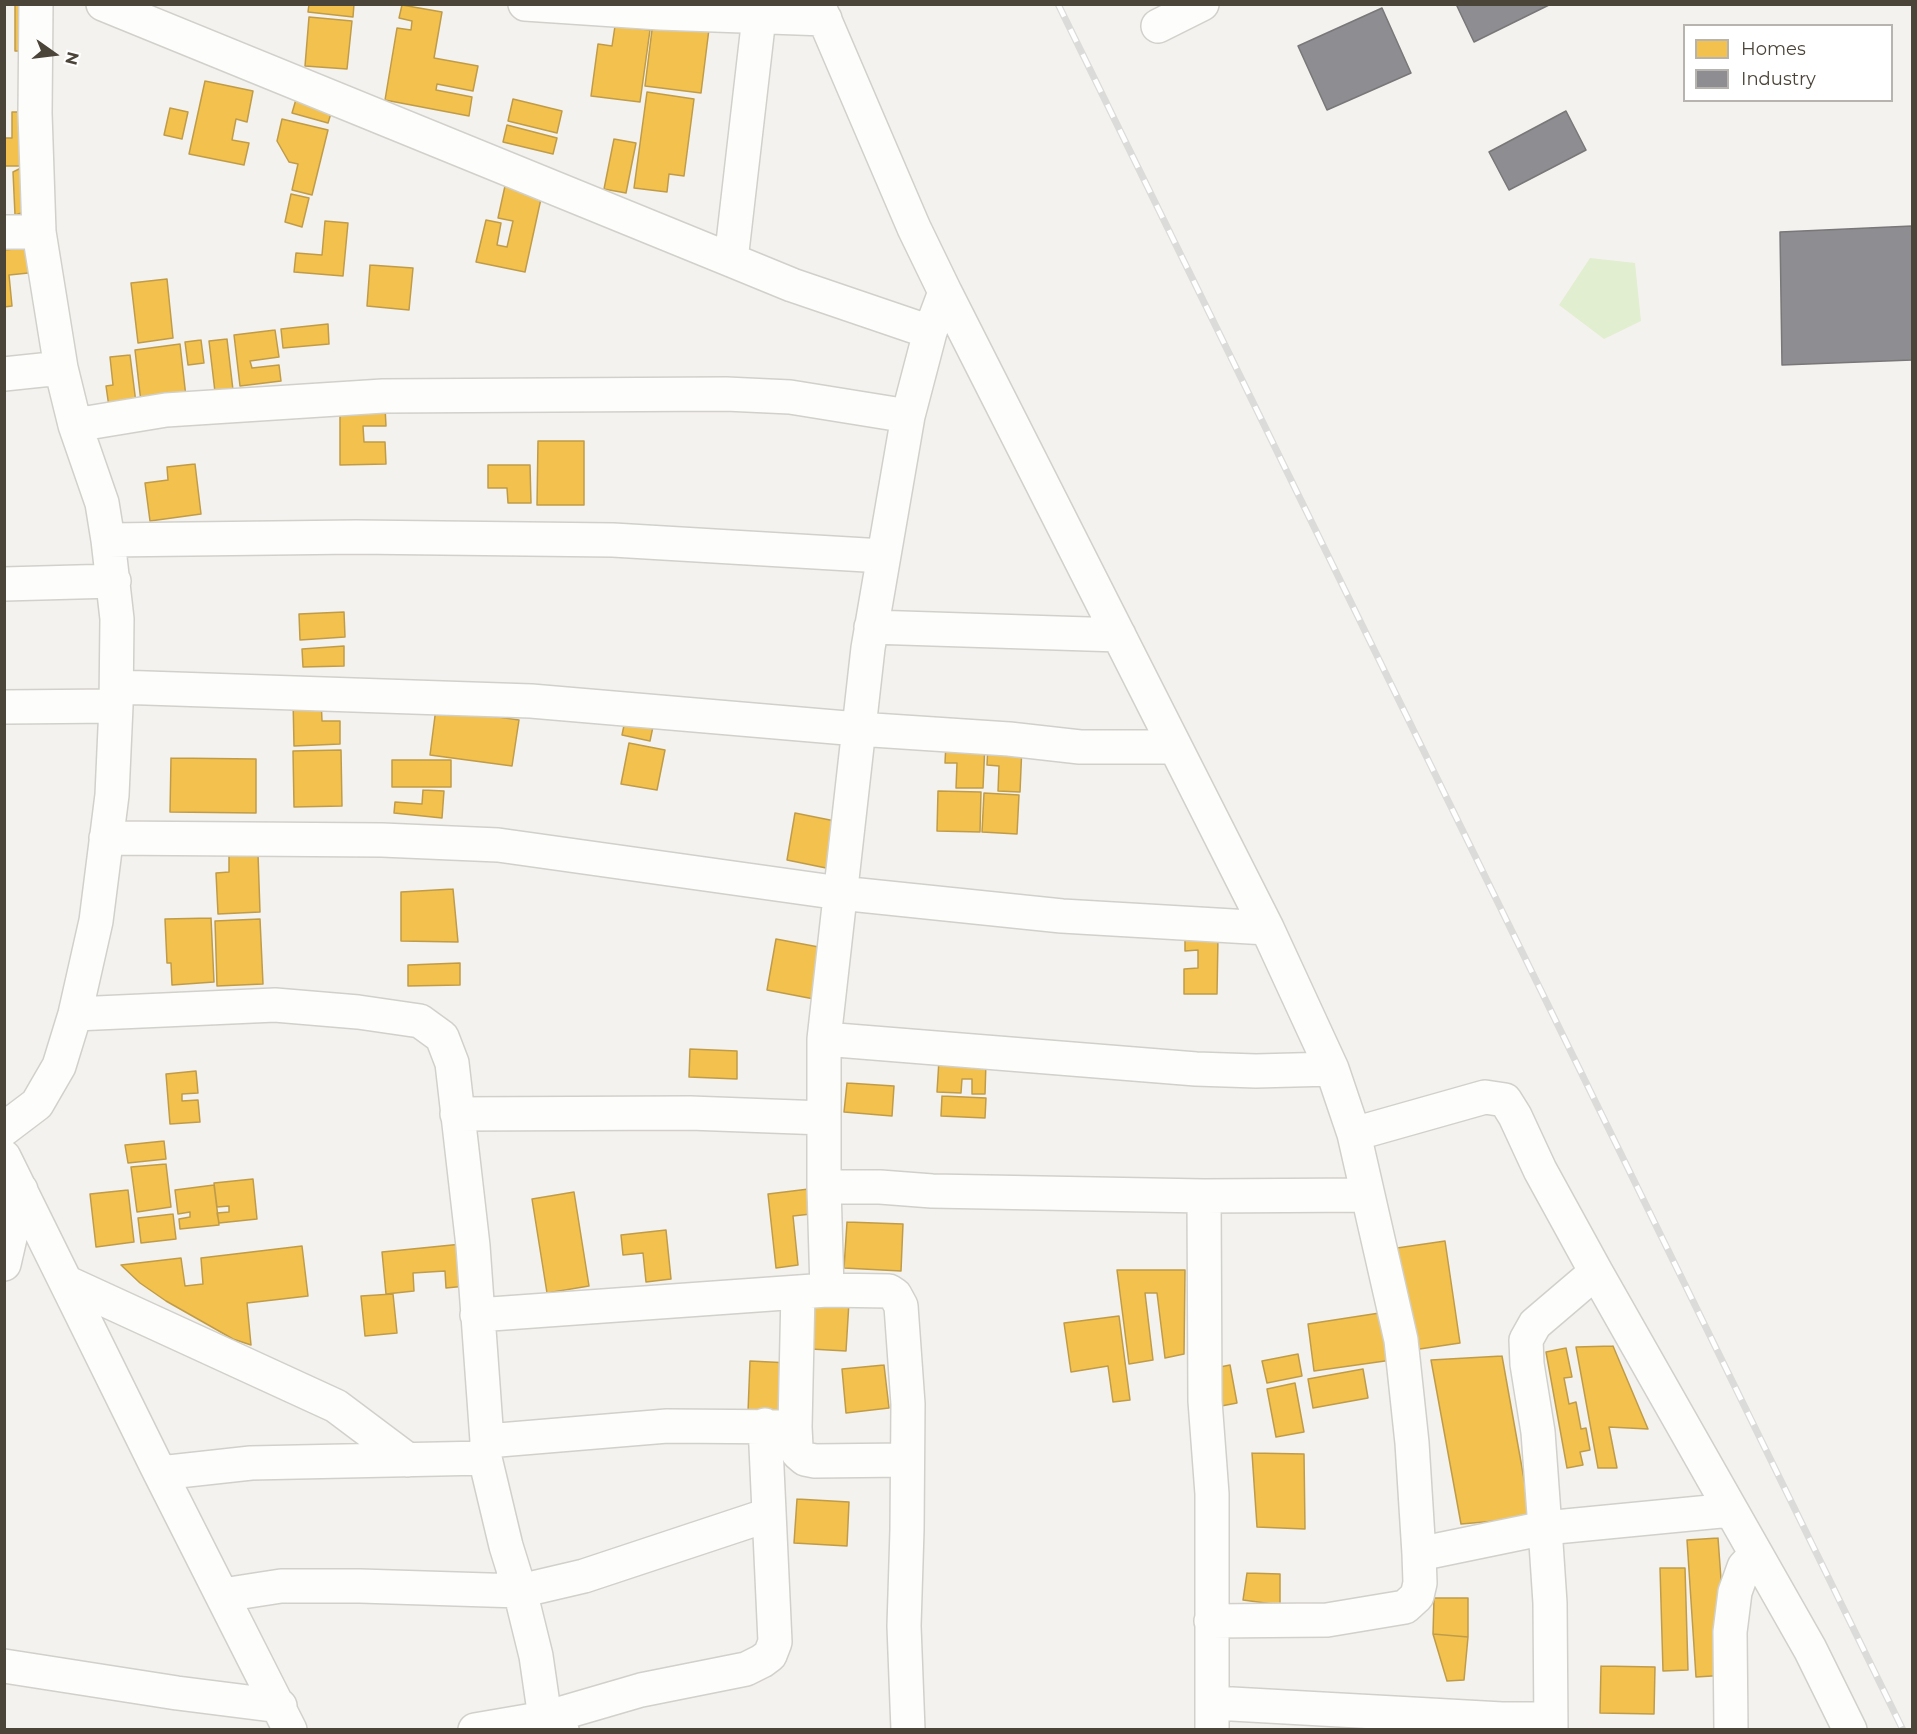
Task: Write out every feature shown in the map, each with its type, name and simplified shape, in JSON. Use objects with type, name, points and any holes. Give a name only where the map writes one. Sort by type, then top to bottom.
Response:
[{"type":"street","points":[[4,1129],[37,1104],[59,1066],[75,1014],[96,921],[112,795],[117,696],[117,619],[114,581],[102,503],[75,425],[61,368],[39,232],[35,113],[36,4]]},
{"type":"street","points":[[103,4],[792,285],[930,332]]},
{"type":"street","points":[[525,4],[759,16],[821,12],[914,228],[1267,928],[1332,1069],[1354,1134],[1401,1340],[1412,1443],[1420,1583],[1417,1596],[1406,1607],[1327,1620],[1211,1621]]},
{"type":"street","points":[[1158,26],[1202,4]]},
{"type":"street","points":[[730,260],[759,16]]},
{"type":"street","points":[[4,232],[39,232]]},
{"type":"street","points":[[475,1730],[554,1724],[640,1690],[746,1669],[770,1655],[775,1642],[768,1515],[780,1426],[812,1291],[824,1187],[824,1039],[858,729],[871,627],[909,416],[930,332],[945,292]]},
{"type":"street","points":[[4,374],[61,368]]},
{"type":"street","points":[[75,425],[166,410],[394,396],[726,394],[790,397],[909,416]]},
{"type":"street","points":[[108,540],[356,537],[613,540],[883,556]]},
{"type":"street","points":[[4,584],[114,581]]},
{"type":"street","points":[[871,627],[1119,635]]},
{"type":"street","points":[[4,707],[117,696],[531,701],[858,729],[1009,739],[1080,747],[1175,747]]},
{"type":"street","points":[[106,838],[382,840],[498,845],[840,893],[1062,916],[1267,928]]},
{"type":"street","points":[[75,1014],[275,1005],[358,1012],[420,1021],[442,1037],[452,1063],[472,1246],[486,1450],[506,1546],[520,1591],[554,1724]]},
{"type":"street","points":[[824,1039],[1196,1069],[1256,1071],[1332,1069]]},
{"type":"street","points":[[1354,1134],[1485,1097],[1505,1100],[1596,1272],[1810,1649],[1850,1730]]},
{"type":"street","points":[[457,1114],[690,1113],[824,1118]]},
{"type":"street","points":[[4,1264],[11,1174]]},
{"type":"street","points":[[11,1174],[285,1718]]},
{"type":"street","points":[[824,1187],[880,1187],[944,1192],[1204,1196],[1367,1195]]},
{"type":"street","points":[[1204,1196],[1205,1401],[1212,1494],[1213,1716],[1502,1719],[1551,1724],[1550,1603],[1539,1432],[1527,1364],[1526,1340],[1535,1324],[1596,1272]]},
{"type":"street","points":[[66,1282],[336,1406],[408,1460]]},
{"type":"street","points":[[477,1315],[812,1291],[889,1291],[895,1295],[901,1306],[908,1404],[904,1626],[908,1730]]},
{"type":"street","points":[[160,1473],[251,1463],[408,1460],[667,1426],[780,1426]]},
{"type":"street","points":[[780,1426],[805,1459],[815,1461],[907,1460]]},
{"type":"street","points":[[1419,1554],[1545,1528],[1731,1510]]},
{"type":"street","points":[[223,1595],[281,1586],[520,1591],[584,1576],[768,1515]]},
{"type":"street","points":[[1731,1730],[1730,1632],[1735,1592],[1744,1567],[1756,1554]]},
{"type":"street","points":[[4,1666],[177,1694],[285,1718]]},
{"type":"green space","points":[[1590,258],[1635,263],[1641,321],[1604,339],[1559,305]]},
{"type":"building: Homes","points":[[15,4],[28,4],[29,51],[15,51]]},
{"type":"building: Homes","points":[[309,4],[354,4],[353,17],[308,12]]},
{"type":"building: Homes","points":[[402,5],[442,12],[434,58],[478,66],[473,91],[437,84],[436,90],[472,97],[469,116],[385,100],[397,28],[411,30],[412,21],[399,18]]},
{"type":"building: Homes","points":[[309,17],[352,21],[347,69],[305,66]]},
{"type":"building: Homes","points":[[653,22],[709,29],[701,93],[645,86]]},
{"type":"building: Homes","points":[[615,26],[650,30],[640,102],[591,96],[598,44],[612,46]]},
{"type":"building: Homes","points":[[205,81],[253,91],[247,122],[236,119],[232,140],[249,143],[244,165],[189,154]]},
{"type":"building: Homes","points":[[647,92],[694,99],[684,176],[669,174],[667,192],[634,188]]},
{"type":"building: Homes","points":[[297,96],[333,107],[328,123],[292,113]]},
{"type":"building: Homes","points":[[513,99],[562,111],[557,133],[508,121]]},
{"type":"building: Homes","points":[[170,108],[188,112],[182,139],[164,135]]},
{"type":"building: Homes","points":[[12,112],[24,112],[25,166],[4,166],[4,138],[12,138]]},
{"type":"building: Homes","points":[[282,119],[328,130],[312,195],[292,190],[298,164],[289,162],[277,141]]},
{"type":"building: Homes","points":[[507,125],[557,138],[553,154],[503,142]]},
{"type":"building: Homes","points":[[614,139],[636,143],[626,193],[604,189]]},
{"type":"building: Homes","points":[[25,166],[31,210],[15,215],[13,172]]},
{"type":"building: Homes","points":[[505,186],[542,194],[525,272],[476,262],[486,220],[501,223],[497,245],[507,247],[513,221],[498,218]]},
{"type":"building: Homes","points":[[291,194],[309,198],[302,227],[285,222]]},
{"type":"building: Homes","points":[[325,221],[348,223],[343,276],[294,272],[296,253],[322,255]]},
{"type":"building: Homes","points":[[35,247],[38,272],[9,275],[12,306],[4,307],[4,250]]},
{"type":"building: Homes","points":[[370,265],[413,268],[409,310],[367,306]]},
{"type":"building: Homes","points":[[167,279],[173,338],[138,343],[131,283]]},
{"type":"building: Homes","points":[[328,324],[329,344],[283,348],[281,329]]},
{"type":"building: Homes","points":[[275,330],[279,357],[250,361],[252,368],[279,365],[281,381],[240,386],[234,335]]},
{"type":"building: Homes","points":[[227,339],[233,390],[215,392],[209,341]]},
{"type":"building: Homes","points":[[201,340],[204,363],[188,365],[185,342]]},
{"type":"building: Homes","points":[[180,344],[186,397],[141,402],[135,350]]},
{"type":"building: Homes","points":[[130,355],[136,403],[109,407],[106,386],[113,385],[110,357]]},
{"type":"building: Homes","points":[[385,407],[386,426],[363,426],[364,442],[385,442],[386,464],[340,465],[340,408]]},
{"type":"building: Homes","points":[[538,441],[584,441],[584,505],[537,505]]},
{"type":"building: Homes","points":[[195,464],[201,514],[150,521],[145,483],[168,480],[167,467]]},
{"type":"building: Homes","points":[[488,465],[530,465],[531,503],[508,503],[507,488],[488,488]]},
{"type":"building: Homes","points":[[344,612],[345,637],[300,640],[299,614]]},
{"type":"building: Homes","points":[[344,646],[344,666],[303,667],[302,649]]},
{"type":"building: Homes","points":[[321,698],[322,721],[340,721],[340,744],[294,746],[293,699]]},
{"type":"building: Homes","points":[[436,708],[519,720],[512,766],[430,755]]},
{"type":"building: Homes","points":[[627,711],[655,717],[650,741],[622,735]]},
{"type":"building: Homes","points":[[946,742],[985,743],[983,788],[956,788],[957,763],[945,763]]},
{"type":"building: Homes","points":[[629,743],[665,750],[657,790],[621,784]]},
{"type":"building: Homes","points":[[988,744],[1022,745],[1020,792],[998,791],[999,766],[987,765]]},
{"type":"building: Homes","points":[[341,750],[342,806],[294,807],[293,751]]},
{"type":"building: Homes","points":[[171,758],[256,759],[256,813],[170,812]]},
{"type":"building: Homes","points":[[392,760],[451,760],[451,787],[392,787]]},
{"type":"building: Homes","points":[[423,790],[444,791],[442,818],[394,813],[395,802],[422,804]]},
{"type":"building: Homes","points":[[938,791],[981,792],[980,832],[937,831]]},
{"type":"building: Homes","points":[[984,793],[1019,795],[1017,834],[982,832]]},
{"type":"building: Homes","points":[[795,813],[840,822],[831,869],[787,860]]},
{"type":"building: Homes","points":[[258,854],[260,912],[218,914],[216,873],[229,872],[229,855]]},
{"type":"building: Homes","points":[[453,889],[458,942],[401,941],[401,892]]},
{"type":"building: Homes","points":[[211,918],[214,982],[172,985],[171,963],[167,963],[165,919]]},
{"type":"building: Homes","points":[[260,919],[263,984],[217,986],[215,921]]},
{"type":"building: Homes","points":[[1185,937],[1218,937],[1217,994],[1184,994],[1184,969],[1198,968],[1198,950],[1185,951]]},
{"type":"building: Homes","points":[[776,939],[824,948],[814,999],[767,990]]},
{"type":"building: Homes","points":[[460,963],[460,985],[408,986],[408,965]]},
{"type":"building: Homes","points":[[690,1049],[737,1051],[737,1079],[689,1077]]},
{"type":"building: Homes","points":[[939,1060],[986,1062],[985,1094],[972,1094],[972,1079],[962,1079],[961,1093],[937,1092]]},
{"type":"building: Homes","points":[[196,1071],[198,1093],[182,1094],[182,1101],[198,1100],[200,1122],[170,1124],[166,1074]]},
{"type":"building: Homes","points":[[847,1083],[894,1086],[892,1116],[844,1112]]},
{"type":"building: Homes","points":[[942,1096],[986,1098],[985,1118],[941,1116]]},
{"type":"building: Homes","points":[[164,1141],[166,1159],[128,1163],[125,1145]]},
{"type":"building: Homes","points":[[166,1164],[171,1207],[137,1212],[131,1167]]},
{"type":"building: Homes","points":[[253,1179],[257,1219],[219,1223],[217,1213],[229,1212],[229,1206],[217,1207],[214,1183]]},
{"type":"building: Homes","points":[[214,1185],[219,1225],[180,1229],[179,1219],[190,1217],[190,1212],[178,1214],[175,1190]]},
{"type":"building: Homes","points":[[817,1188],[820,1213],[793,1216],[798,1265],[776,1268],[768,1194]]},
{"type":"building: Homes","points":[[128,1190],[134,1242],[96,1247],[90,1194]]},
{"type":"building: Homes","points":[[574,1192],[589,1286],[547,1293],[532,1199]]},
{"type":"building: Homes","points":[[173,1214],[176,1239],[141,1243],[138,1218]]},
{"type":"building: Homes","points":[[847,1222],[903,1224],[901,1271],[844,1268]]},
{"type":"building: Homes","points":[[666,1230],[671,1279],[646,1282],[643,1253],[623,1255],[621,1235]]},
{"type":"building: Homes","points":[[1445,1241],[1460,1343],[1413,1350],[1397,1248]]},
{"type":"building: Homes","points":[[462,1244],[466,1286],[446,1288],[445,1271],[413,1273],[414,1291],[386,1294],[382,1252]]},
{"type":"building: Homes","points":[[302,1246],[308,1296],[247,1303],[251,1345],[233,1339],[166,1301],[140,1283],[121,1265],[181,1258],[185,1286],[203,1284],[201,1258]]},
{"type":"building: Homes","points":[[1117,1270],[1185,1270],[1184,1354],[1165,1358],[1157,1293],[1145,1293],[1153,1360],[1129,1364]]},
{"type":"building: Homes","points":[[393,1294],[397,1333],[365,1336],[361,1296]]},
{"type":"building: Homes","points":[[813,1300],[849,1302],[846,1351],[811,1349]]},
{"type":"building: Homes","points":[[1386,1312],[1392,1360],[1314,1371],[1308,1324]]},
{"type":"building: Homes","points":[[1119,1316],[1130,1400],[1113,1402],[1108,1366],[1071,1372],[1064,1323]]},
{"type":"building: Homes","points":[[1613,1346],[1648,1429],[1609,1427],[1617,1468],[1598,1468],[1576,1347]]},
{"type":"building: Homes","points":[[1566,1348],[1572,1377],[1564,1378],[1569,1404],[1576,1402],[1581,1429],[1586,1428],[1590,1450],[1580,1452],[1583,1465],[1567,1468],[1546,1352]]},
{"type":"building: Homes","points":[[1298,1354],[1302,1376],[1267,1383],[1262,1361]]},
{"type":"building: Homes","points":[[1502,1356],[1531,1518],[1461,1524],[1431,1360]]},
{"type":"building: Homes","points":[[750,1361],[790,1363],[787,1413],[748,1412]]},
{"type":"building: Homes","points":[[884,1365],[889,1408],[846,1413],[842,1369]]},
{"type":"building: Homes","points":[[1230,1365],[1237,1403],[1216,1407],[1210,1369]]},
{"type":"building: Homes","points":[[1363,1369],[1368,1398],[1313,1408],[1308,1379]]},
{"type":"building: Homes","points":[[1295,1383],[1304,1432],[1276,1437],[1267,1389]]},
{"type":"building: Homes","points":[[1252,1453],[1304,1454],[1305,1529],[1257,1527]]},
{"type":"building: Homes","points":[[797,1499],[849,1502],[847,1546],[794,1543]]},
{"type":"building: Homes","points":[[1718,1538],[1728,1675],[1696,1677],[1687,1540]]},
{"type":"building: Homes","points":[[1660,1568],[1685,1568],[1688,1670],[1663,1671]]},
{"type":"building: Homes","points":[[1247,1573],[1280,1574],[1280,1605],[1243,1600]]},
{"type":"building: Homes","points":[[1434,1598],[1468,1598],[1468,1637],[1433,1634]]},
{"type":"building: Homes","points":[[1433,1634],[1468,1637],[1464,1680],[1447,1681]]},
{"type":"building: Homes","points":[[1601,1666],[1655,1667],[1654,1714],[1600,1713]]},
{"type":"building: Industry","points":[[1456,4],[1551,4],[1474,42]]},
{"type":"building: Industry","points":[[1382,8],[1411,73],[1327,110],[1298,46]]},
{"type":"building: Industry","points":[[1566,111],[1586,150],[1509,190],[1489,152]]},
{"type":"building: Industry","points":[[1912,226],[1912,360],[1782,365],[1780,232]]},
{"type":"railway","points":[[1058,4],[1903,1730]]}]
